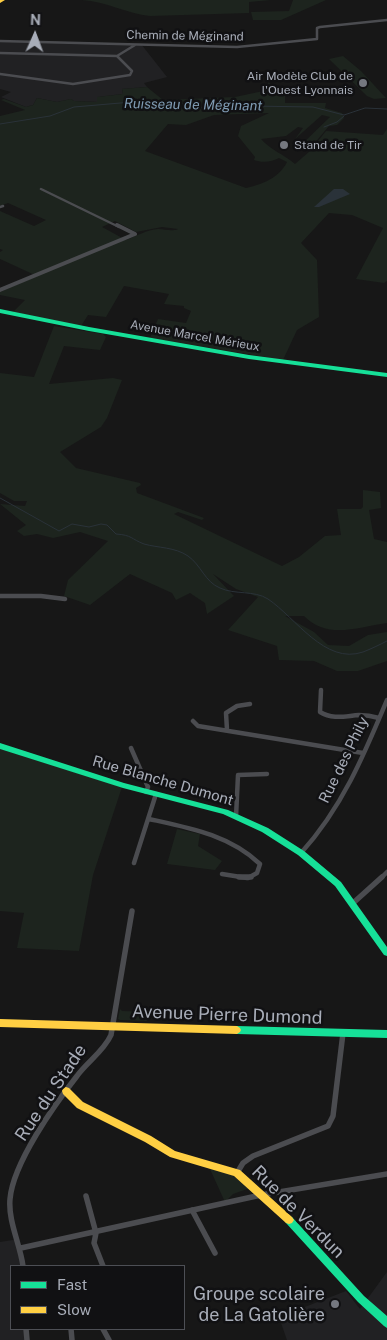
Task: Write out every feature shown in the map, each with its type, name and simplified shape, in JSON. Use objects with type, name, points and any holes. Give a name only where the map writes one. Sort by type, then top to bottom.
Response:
[{"type":"main road","name":"Avenue Marcel Mérieux","points":[[0,311],[79,328],[249,357],[387,375]]},
{"type":"main road","name":"Rue Blanche Dumont","points":[[0,746],[146,792],[225,812],[265,830],[301,853],[338,884],[387,952]]},
{"type":"main road","name":"Avenue Pierre Dumond","points":[[0,1023],[387,1034]]},
{"type":"main road","name":"Rue de Verdun","points":[[66,1091],[80,1105],[148,1139],[172,1154],[237,1173],[281,1211],[361,1299],[387,1323]]},
{"type":"street","name":"Chemin de Méginand","points":[[0,41],[237,47],[294,40],[314,40],[318,38],[318,28],[320,26],[387,20]]},
{"type":"street","points":[[0,52],[117,56],[135,45]]},
{"type":"street","points":[[0,74],[73,84],[130,75],[132,71],[117,56]]},
{"type":"street","points":[[0,290],[135,234],[42,189]]},
{"type":"street","points":[[0,596],[41,596],[65,599]]},
{"type":"street","points":[[321,690],[320,712],[324,715],[342,718],[363,715],[379,718]]},
{"type":"street","name":"Rue des Phily","points":[[301,853],[315,838],[342,801],[387,700]]},
{"type":"street","points":[[227,730],[226,713],[229,709],[242,704],[250,704]]},
{"type":"street","points":[[192,721],[198,726],[363,752]]},
{"type":"street","points":[[131,748],[148,787],[146,792]]},
{"type":"street","points":[[236,817],[238,775],[267,774]]},
{"type":"street","points":[[134,863],[156,794]]},
{"type":"street","points":[[149,819],[219,836],[254,856],[260,864],[257,873],[248,878],[222,874]]},
{"type":"street","points":[[352,904],[387,872]]},
{"type":"street","name":"Rue du Stade","points":[[24,1265],[10,1198],[13,1186],[17,1174],[32,1147],[66,1091],[86,1063],[110,1037],[132,910]]},
{"type":"street","points":[[237,1173],[243,1163],[253,1156],[328,1126],[333,1116],[343,1033]]},
{"type":"street","points":[[21,1248],[96,1233],[263,1194],[387,1174]]},
{"type":"street","points":[[86,1196],[96,1233],[94,1243],[103,1265]]},
{"type":"street","points":[[192,1210],[215,1253]]},
{"type":"shaded area","points":[[82,0],[271,0],[249,2],[249,13],[150,16]]},
{"type":"shaded area","points":[[293,0],[326,0],[281,20],[253,20],[251,12],[289,11]]},
{"type":"shaded area","points":[[0,40],[141,44],[167,77],[144,83],[147,87],[122,89],[123,94],[98,97],[98,102],[74,101],[71,99],[57,102],[37,98],[33,105],[26,107],[1,97],[11,92],[0,89]]},
{"type":"shaded area","name":"Air Modèle Club de l'Ouest Lyonnais","points":[[343,56],[361,71],[386,98],[374,99],[367,96],[329,59]]},
{"type":"shaded area","points":[[268,82],[277,90],[285,91],[285,103],[326,103],[325,108],[342,113],[344,118],[337,125],[329,126],[308,151],[300,146],[330,117],[322,115],[295,139],[303,128],[298,127],[286,136],[261,139],[295,164],[310,151],[326,131],[383,135],[387,129],[387,281],[384,283],[356,279],[383,228],[352,215],[329,213],[301,243],[317,260],[319,317],[297,330],[283,360],[150,338],[158,319],[186,323],[191,311],[184,308],[184,306],[164,304],[169,294],[124,286],[106,317],[88,315],[81,326],[13,312],[25,300],[0,295],[0,292],[37,276],[0,259],[0,252],[3,250],[0,249],[0,211],[34,226],[46,220],[8,203],[0,206],[0,116],[25,110],[1,100],[4,99],[26,107],[33,105],[37,98],[57,102],[71,99],[74,101],[97,102],[97,97],[123,94],[122,89],[147,87],[163,100],[235,97],[268,90]],"holes":[[[269,113],[241,126],[238,136],[255,157],[254,160],[267,162],[279,158],[287,162],[284,168],[275,176],[246,188],[145,151],[168,124],[186,125],[214,115]],[[115,221],[136,232],[162,227],[178,229],[158,229],[126,240],[102,227]]]},
{"type":"shaded area","points":[[334,189],[343,189],[350,194],[319,207],[314,207]]},
{"type":"shaded area","points":[[54,326],[103,334],[106,337],[100,350],[64,346],[49,384],[113,378],[122,380],[107,418],[101,427],[60,452],[76,468],[140,483],[141,485],[136,488],[137,493],[204,518],[202,520],[178,512],[174,514],[282,566],[299,557],[325,536],[341,535],[337,509],[361,509],[363,507],[363,490],[380,492],[381,508],[369,510],[374,539],[387,542],[387,623],[354,629],[333,630],[323,628],[304,616],[285,616],[314,632],[328,645],[349,646],[368,635],[387,632],[387,661],[358,671],[337,671],[314,661],[279,660],[277,646],[228,630],[258,597],[236,589],[213,574],[234,596],[207,614],[205,603],[190,593],[176,600],[172,593],[130,574],[90,605],[64,596],[68,580],[108,541],[80,532],[53,538],[37,534],[24,536],[17,531],[26,525],[0,504],[25,506],[27,501],[14,501],[0,493],[0,373],[34,377]]},
{"type":"shaded area","points":[[0,749],[122,787],[93,875],[79,951],[17,948],[24,913],[0,911]]},
{"type":"shaded area","points":[[177,829],[200,834],[198,846],[222,861],[215,870],[167,864]]},
{"type":"shaded area","points":[[120,1009],[122,1011],[150,1012],[147,1021],[120,1020],[118,1019]]},
{"type":"shaded area","points":[[209,1167],[232,1175],[250,1188],[233,1194],[225,1202]]},
{"type":"shaded area","points":[[19,1239],[23,1265],[10,1265],[10,1330],[26,1330],[27,1340],[0,1340],[0,1242]]},
{"type":"shaded area","name":"Groupe scolaire de La Gatolière","points":[[387,1272],[387,1340],[287,1340],[279,1317],[346,1291],[360,1309]]},
{"type":"waterway","name":"Ruisseau de Méginant","points":[[0,124],[50,116],[74,107],[132,102],[149,105],[179,103],[203,108],[251,106],[313,107],[344,115],[365,108],[387,109]]},
{"type":"waterway","points":[[324,127],[337,122],[344,116]]},
{"type":"waterway","points":[[0,498],[59,531],[72,524],[89,527],[101,524],[107,525],[116,534],[128,536],[144,544],[183,553],[196,564],[210,582],[226,590],[263,596],[279,607],[312,637],[336,652],[349,654],[363,652],[387,641]]},
{"type":"traffic: fast","points":[[0,311],[89,329],[249,357],[387,375]]},
{"type":"traffic: fast","points":[[0,746],[123,785],[225,812],[265,830],[301,853],[338,884],[387,953]]},
{"type":"traffic: fast","points":[[237,1030],[387,1034]]},
{"type":"traffic: fast","points":[[289,1220],[361,1299],[387,1323]]},
{"type":"traffic: slow","points":[[0,1023],[237,1030]]},
{"type":"traffic: slow","points":[[66,1091],[80,1105],[148,1139],[173,1154],[237,1173],[289,1220]]},
{"type":"place","name":"Air Modèle Club de l'Ouest Lyonnais","points":[[363,83]]},
{"type":"place","name":"Stand de Tir","points":[[284,145]]},
{"type":"place","name":"Groupe scolaire de La Gatolière","points":[[335,1304]]}]
